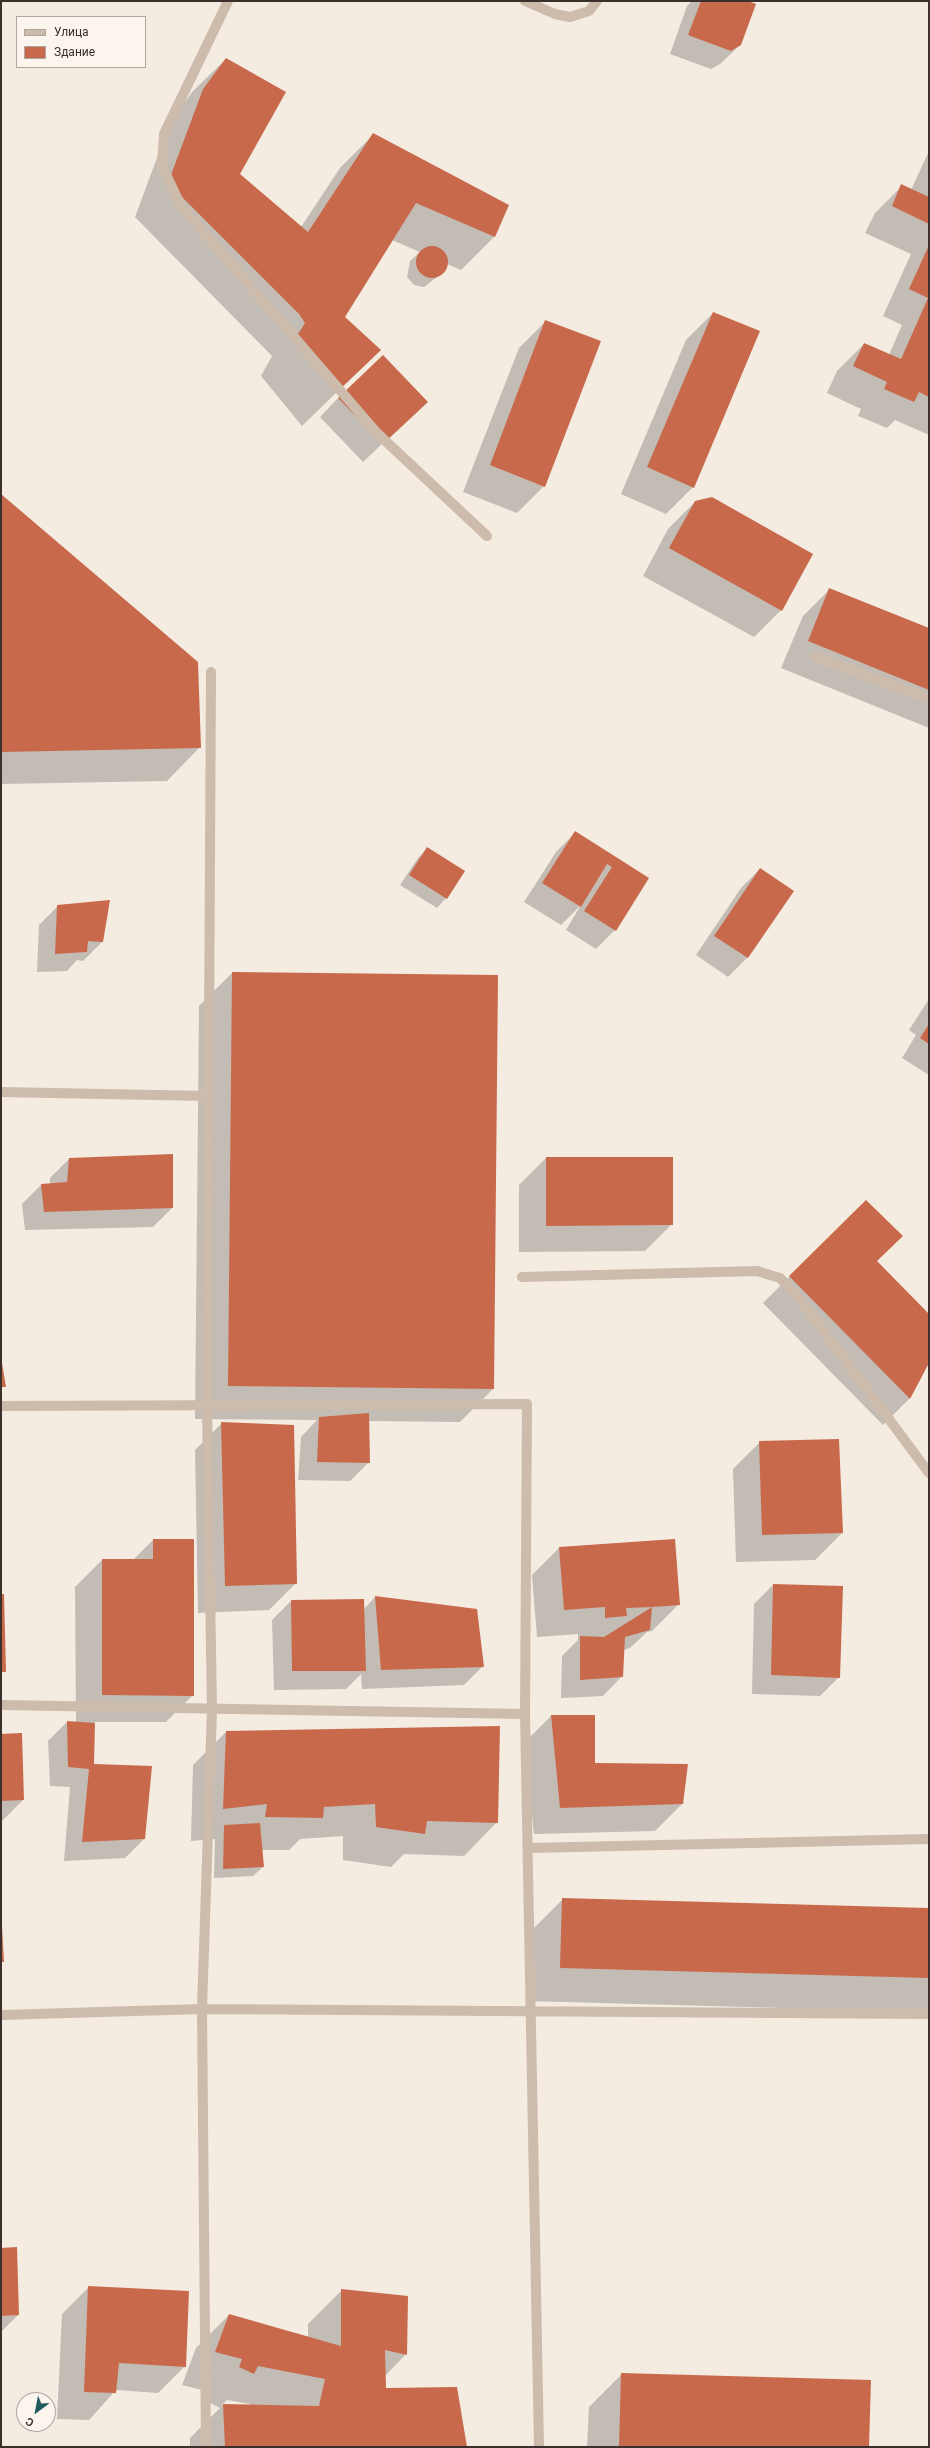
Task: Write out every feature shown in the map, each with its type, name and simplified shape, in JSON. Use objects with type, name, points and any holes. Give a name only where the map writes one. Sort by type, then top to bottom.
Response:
[{"type":"street","points":[[228,1],[164,134],[162,166],[181,206],[377,433],[487,536]]},
{"type":"street","points":[[525,1],[555,14],[570,16],[589,11],[597,1]]},
{"type":"street","points":[[816,657],[929,699]]},
{"type":"street","points":[[206,2447],[202,2009],[212,1710],[206,1406],[211,672]]},
{"type":"street","points":[[1,1092],[207,1096]]},
{"type":"street","points":[[522,1277],[757,1271],[780,1278],[799,1298],[929,1473]]},
{"type":"street","points":[[1,1406],[527,1404],[525,1714],[532,2011],[539,2447]]},
{"type":"street","points":[[1,1705],[212,1710],[525,1714]]},
{"type":"street","points":[[528,1848],[929,1839]]},
{"type":"street","points":[[1,2015],[202,2009],[929,2014]]},
{"type":"building","points":[[701,1],[748,1],[756,4],[741,45],[731,51],[688,35]]},
{"type":"building","points":[[226,58],[286,92],[240,174],[308,232],[373,133],[509,205],[495,237],[416,203],[345,317],[381,350],[336,393],[293,342],[305,323],[299,314],[168,183],[203,89]]},
{"type":"building","points":[[901,184],[929,197],[929,224],[892,206]]},
{"type":"building","points":[[929,245],[929,397],[919,392],[914,402],[884,389],[887,382],[853,366],[864,343],[901,359],[928,298],[909,289]]},
{"type":"building","points":[[429,246],[435,246],[444,250],[448,262],[444,274],[435,278],[429,278],[420,274],[416,265],[416,259],[420,250]]},
{"type":"building","points":[[713,312],[760,331],[694,488],[647,467]]},
{"type":"building","points":[[545,320],[601,341],[545,487],[490,465]]},
{"type":"building","points":[[383,355],[428,402],[383,444],[338,398]]},
{"type":"building","points":[[1,494],[198,662],[201,748],[1,752]]},
{"type":"building","points":[[712,497],[813,554],[782,611],[669,548],[695,501]]},
{"type":"building","points":[[829,588],[929,628],[929,690],[808,641]]},
{"type":"building","points":[[575,831],[649,878],[616,931],[584,911],[612,867],[607,864],[581,907],[542,883]]},
{"type":"building","points":[[427,847],[465,871],[447,899],[409,875]]},
{"type":"building","points":[[760,868],[794,891],[748,958],[714,936]]},
{"type":"building","points":[[110,900],[103,942],[88,941],[87,952],[55,954],[57,905]]},
{"type":"building","points":[[232,972],[498,975],[494,1389],[228,1386]]},
{"type":"building","points":[[929,1024],[929,1044],[920,1038]]},
{"type":"building","points":[[173,1154],[173,1208],[44,1212],[41,1184],[67,1182],[69,1158]]},
{"type":"building","points":[[546,1157],[673,1157],[673,1225],[546,1226]]},
{"type":"building","points":[[866,1200],[903,1236],[877,1261],[929,1314],[929,1363],[910,1399],[789,1276]]},
{"type":"building","points":[[2,1363],[6,1387],[1,1387]]},
{"type":"building","points":[[369,1413],[370,1463],[317,1462],[319,1417]]},
{"type":"building","points":[[221,1422],[294,1425],[297,1584],[225,1586]]},
{"type":"building","points":[[839,1439],[843,1533],[762,1535],[759,1441]]},
{"type":"building","points":[[153,1539],[194,1539],[194,1696],[102,1695],[102,1559],[153,1559]]},
{"type":"building","points":[[675,1539],[680,1605],[626,1608],[627,1616],[605,1618],[605,1607],[564,1610],[559,1547]]},
{"type":"building","points":[[773,1584],[843,1586],[840,1678],[771,1675]]},
{"type":"building","points":[[1,1594],[4,1594],[6,1672],[1,1672]]},
{"type":"building","points":[[375,1596],[477,1609],[484,1667],[381,1670]]},
{"type":"building","points":[[364,1599],[366,1671],[292,1671],[291,1600]]},
{"type":"building","points":[[652,1607],[650,1630],[625,1637],[623,1677],[580,1680],[580,1636],[604,1637]]},
{"type":"building","points":[[551,1715],[595,1715],[595,1763],[688,1764],[683,1804],[560,1808]]},
{"type":"building","points":[[67,1721],[95,1723],[94,1764],[152,1766],[145,1839],[82,1842],[89,1769],[68,1767]]},
{"type":"building","points":[[500,1726],[498,1823],[427,1821],[425,1834],[376,1827],[375,1804],[324,1807],[323,1818],[265,1817],[267,1804],[223,1809],[226,1731]]},
{"type":"building","points":[[22,1733],[24,1800],[1,1801],[1,1734]]},
{"type":"building","points":[[260,1823],[264,1867],[223,1869],[224,1825]]},
{"type":"building","points":[[562,1898],[929,1908],[929,1978],[560,1968]]},
{"type":"building","points":[[1,1907],[4,1962],[1,1962]]},
{"type":"building","points":[[17,2247],[19,2315],[1,2316],[1,2248]]},
{"type":"building","points":[[88,2286],[189,2291],[186,2367],[119,2363],[116,2393],[84,2392]]},
{"type":"building","points":[[341,2289],[408,2296],[407,2355],[385,2350],[386,2388],[457,2387],[467,2447],[225,2447],[223,2404],[319,2406],[325,2379],[258,2366],[254,2374],[239,2367],[242,2359],[215,2352],[229,2314],[341,2346]]},
{"type":"building","points":[[621,2373],[871,2380],[869,2447],[619,2447]]}]
